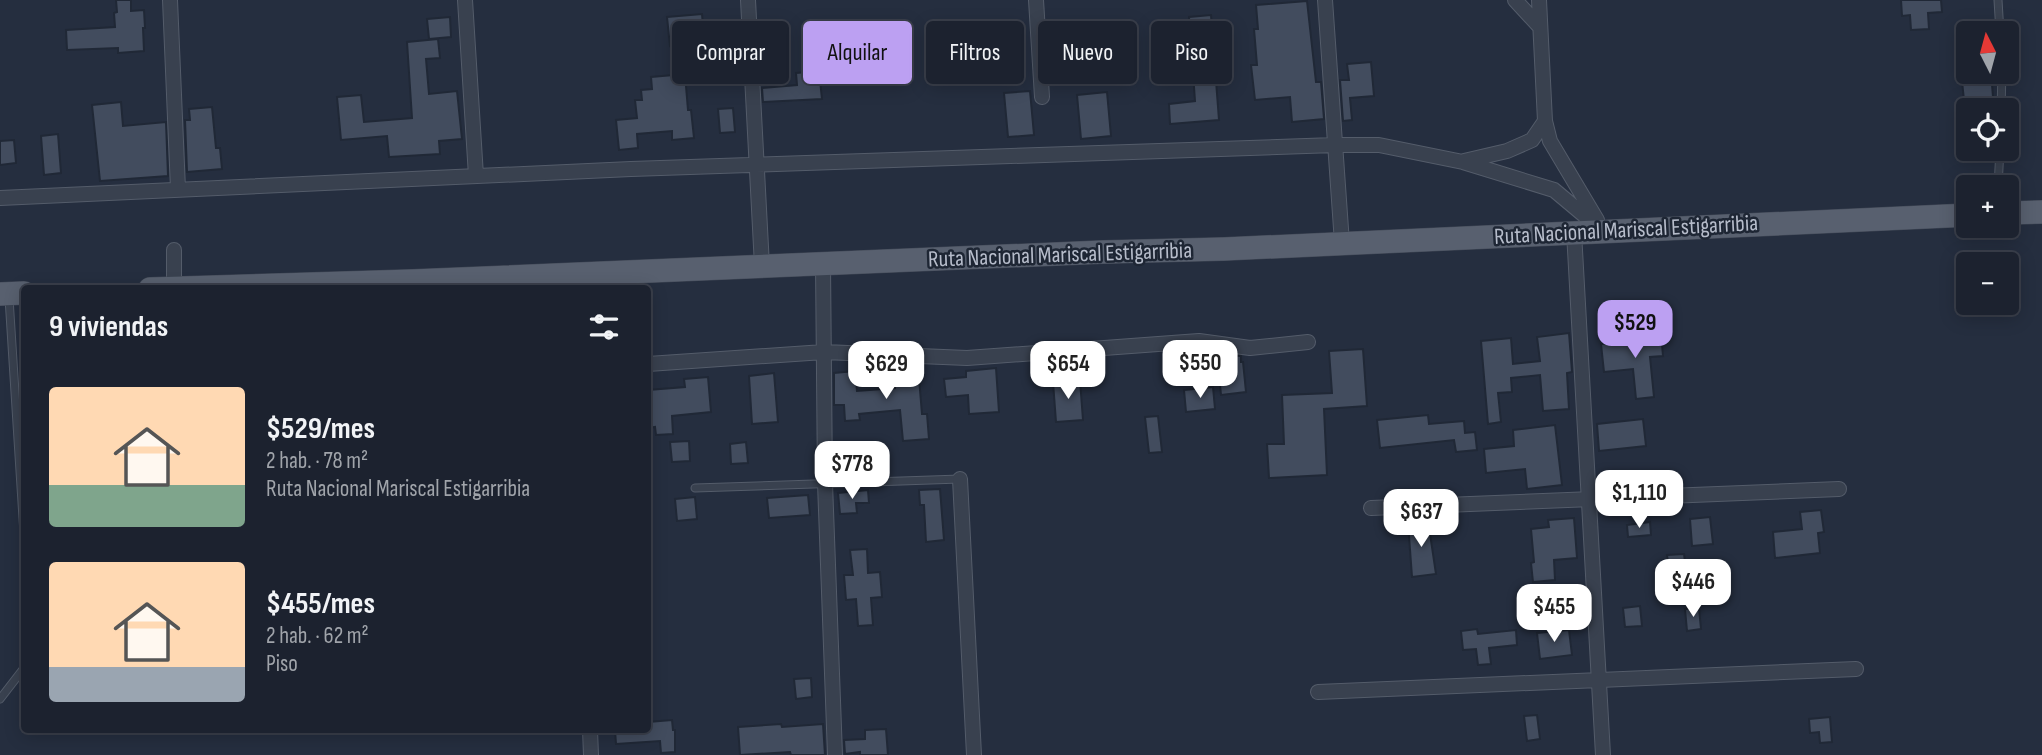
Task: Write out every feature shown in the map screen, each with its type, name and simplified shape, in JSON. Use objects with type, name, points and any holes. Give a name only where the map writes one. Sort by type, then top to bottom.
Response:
[{"type":"main road","points":[[2019,213],[2042,212]]},
{"type":"main road","name":"Ruta Nacional Mariscal Estigarribia","points":[[383,285],[594,281],[762,266],[1956,216]]},
{"type":"street","points":[[170,0],[178,189]]},
{"type":"street","points":[[465,0],[476,176]]},
{"type":"street","points":[[748,0],[762,266]]},
{"type":"street","points":[[1036,0],[1042,97]]},
{"type":"street","points":[[1325,0],[1342,243]]},
{"type":"street","points":[[1515,0],[1540,27]]},
{"type":"street","points":[[1539,0],[1545,121],[1550,141],[1603,231]]},
{"type":"street","points":[[1463,162],[1507,151],[1532,140],[1545,121]]},
{"type":"street","points":[[0,198],[756,165],[1379,145],[1463,162],[1553,190],[1603,231]]},
{"type":"street","points":[[1574,232],[1603,755]]},
{"type":"street","points":[[174,250],[174,285]]},
{"type":"street","points":[[823,264],[825,483],[835,755]]},
{"type":"street","points":[[651,364],[824,352],[967,358],[1199,341],[1250,348],[1308,342]]},
{"type":"street","points":[[960,479],[974,755]]},
{"type":"street","points":[[1371,508],[1839,489]]},
{"type":"street","points":[[1318,692],[1856,669]]},
{"type":"street","points":[[590,733],[592,755]]},
{"type":"lane","points":[[1998,0],[1999,21]]},
{"type":"lane","points":[[11,294],[21,479]]},
{"type":"lane","points":[[695,488],[960,479]]},
{"type":"lane","points":[[0,699],[21,672]]},
{"type":"building","points":[[116,0],[131,0],[131,11],[144,10],[144,51],[118,53],[118,48],[67,50],[66,30],[115,27]]},
{"type":"building","points":[[1901,0],[1941,0],[1942,12],[1928,13],[1929,29],[1911,30],[1910,15],[1902,16]]},
{"type":"building","points":[[1307,1],[1316,82],[1321,82],[1324,119],[1292,122],[1290,97],[1255,100],[1251,65],[1257,65],[1254,29],[1258,29],[1256,5]]},
{"type":"building","points":[[702,14],[703,21],[672,21],[670,46],[667,17]]},
{"type":"building","points":[[1211,15],[1211,21],[1189,21],[1189,17]]},
{"type":"building","points":[[450,17],[451,37],[429,39],[427,19]]},
{"type":"building","points":[[438,39],[440,58],[426,59],[429,94],[457,91],[462,139],[439,141],[440,154],[389,157],[387,136],[341,140],[337,97],[361,95],[364,122],[412,118],[407,42]]},
{"type":"building","points":[[1371,62],[1374,96],[1350,98],[1352,120],[1343,121],[1340,80],[1349,80],[1347,64]]},
{"type":"building","points":[[803,72],[803,84],[820,84],[822,99],[763,102],[762,88],[797,85],[796,73]]},
{"type":"building","points":[[672,75],[672,84],[686,84],[694,138],[672,140],[672,131],[637,134],[638,148],[619,150],[616,120],[637,118],[635,100],[642,100],[641,90],[652,89],[651,77]]},
{"type":"building","points":[[1194,84],[1216,84],[1219,120],[1170,124],[1169,104],[1195,101]]},
{"type":"building","points":[[1962,84],[1992,84],[1993,97],[1964,98]]},
{"type":"building","points":[[1030,91],[1034,135],[1008,137],[1004,93]]},
{"type":"building","points":[[1107,92],[1111,136],[1081,139],[1077,95]]},
{"type":"building","points":[[121,102],[123,126],[166,122],[168,176],[100,181],[92,105]]},
{"type":"building","points":[[212,107],[216,148],[220,148],[222,169],[187,172],[185,120],[190,120],[189,109]]},
{"type":"building","points":[[733,108],[735,132],[720,133],[718,109]]},
{"type":"building","points":[[58,134],[61,173],[44,175],[41,136]]},
{"type":"building","points":[[14,140],[16,163],[0,165],[0,141]]},
{"type":"building","points":[[1569,333],[1572,372],[1567,373],[1569,409],[1543,411],[1540,375],[1511,378],[1512,392],[1498,393],[1501,422],[1488,424],[1481,341],[1511,338],[1513,364],[1540,361],[1537,337]]},
{"type":"building","points":[[1661,333],[1663,356],[1650,357],[1654,397],[1636,399],[1633,369],[1604,372],[1601,344],[1634,341],[1634,336]]},
{"type":"building","points":[[1363,349],[1367,406],[1324,409],[1327,475],[1269,478],[1267,444],[1284,444],[1282,395],[1332,393],[1329,351]]},
{"type":"building","points":[[1225,355],[1241,356],[1246,392],[1221,395],[1218,364],[1226,364]]},
{"type":"building","points":[[918,366],[922,414],[927,414],[929,439],[903,441],[900,410],[859,414],[860,420],[845,421],[844,405],[834,405],[834,373],[855,371],[857,391],[895,388],[893,367]]},
{"type":"building","points":[[996,368],[999,412],[969,414],[968,395],[946,397],[944,379],[966,377],[966,371]]},
{"type":"building","points":[[774,373],[778,422],[752,424],[749,376]]},
{"type":"building","points":[[708,377],[711,412],[672,416],[673,434],[656,435],[655,427],[651,428],[651,390],[685,387],[684,379]]},
{"type":"building","points":[[1080,380],[1083,420],[1056,422],[1053,382]]},
{"type":"building","points":[[1213,387],[1215,409],[1186,412],[1184,390]]},
{"type":"building","points":[[1428,415],[1429,424],[1464,421],[1465,433],[1475,432],[1477,450],[1456,452],[1454,440],[1380,448],[1377,420]]},
{"type":"building","points":[[1158,416],[1162,452],[1149,453],[1145,417]]},
{"type":"building","points":[[1643,419],[1646,446],[1599,451],[1597,424]]},
{"type":"building","points":[[1555,425],[1562,485],[1527,489],[1525,469],[1486,473],[1484,449],[1514,446],[1513,430]]},
{"type":"building","points":[[689,441],[690,461],[672,462],[670,442]]},
{"type":"building","points":[[746,442],[748,463],[731,464],[730,444]]},
{"type":"building","points":[[940,489],[944,540],[926,542],[924,505],[920,505],[919,490]]},
{"type":"building","points":[[868,490],[869,503],[856,503],[857,513],[840,514],[838,493]]},
{"type":"building","points":[[808,495],[810,515],[769,518],[767,498]]},
{"type":"building","points":[[695,497],[697,519],[677,521],[675,499]]},
{"type":"building","points":[[1821,510],[1824,532],[1818,533],[1820,553],[1775,558],[1773,532],[1802,529],[1800,512]]},
{"type":"building","points":[[1710,517],[1713,544],[1692,546],[1690,519]]},
{"type":"building","points":[[1574,518],[1577,558],[1554,560],[1555,580],[1533,582],[1531,529],[1549,527],[1548,520]]},
{"type":"building","points":[[1428,520],[1436,574],[1412,577],[1408,522]]},
{"type":"building","points":[[1650,522],[1651,535],[1628,537],[1627,525]]},
{"type":"building","points":[[867,549],[868,573],[880,572],[882,597],[871,598],[873,625],[858,626],[856,599],[846,600],[844,575],[853,575],[850,550]]},
{"type":"building","points":[[1684,554],[1687,576],[1670,578],[1667,555]]},
{"type":"building","points":[[1640,606],[1642,626],[1625,627],[1623,608]]},
{"type":"building","points":[[1699,608],[1701,629],[1687,631],[1685,609]]},
{"type":"building","points":[[1477,629],[1478,634],[1516,630],[1517,645],[1489,648],[1491,664],[1478,665],[1476,649],[1463,650],[1461,631]]},
{"type":"building","points":[[1569,630],[1572,655],[1540,659],[1537,633]]},
{"type":"building","points":[[811,678],[812,697],[796,699],[794,679]]},
{"type":"building","points":[[1537,715],[1540,739],[1527,741],[1524,716]]},
{"type":"building","points":[[1830,717],[1832,742],[1820,743],[1819,732],[1810,733],[1809,719]]},
{"type":"building","points":[[672,720],[675,752],[661,753],[660,741],[616,744],[615,733],[651,733],[651,722]]},
{"type":"building","points":[[781,724],[782,727],[823,724],[825,755],[791,755],[790,752],[740,755],[738,727]]},
{"type":"building","points":[[886,729],[888,755],[860,755],[860,752],[845,754],[844,740],[865,739],[865,730]]}]
